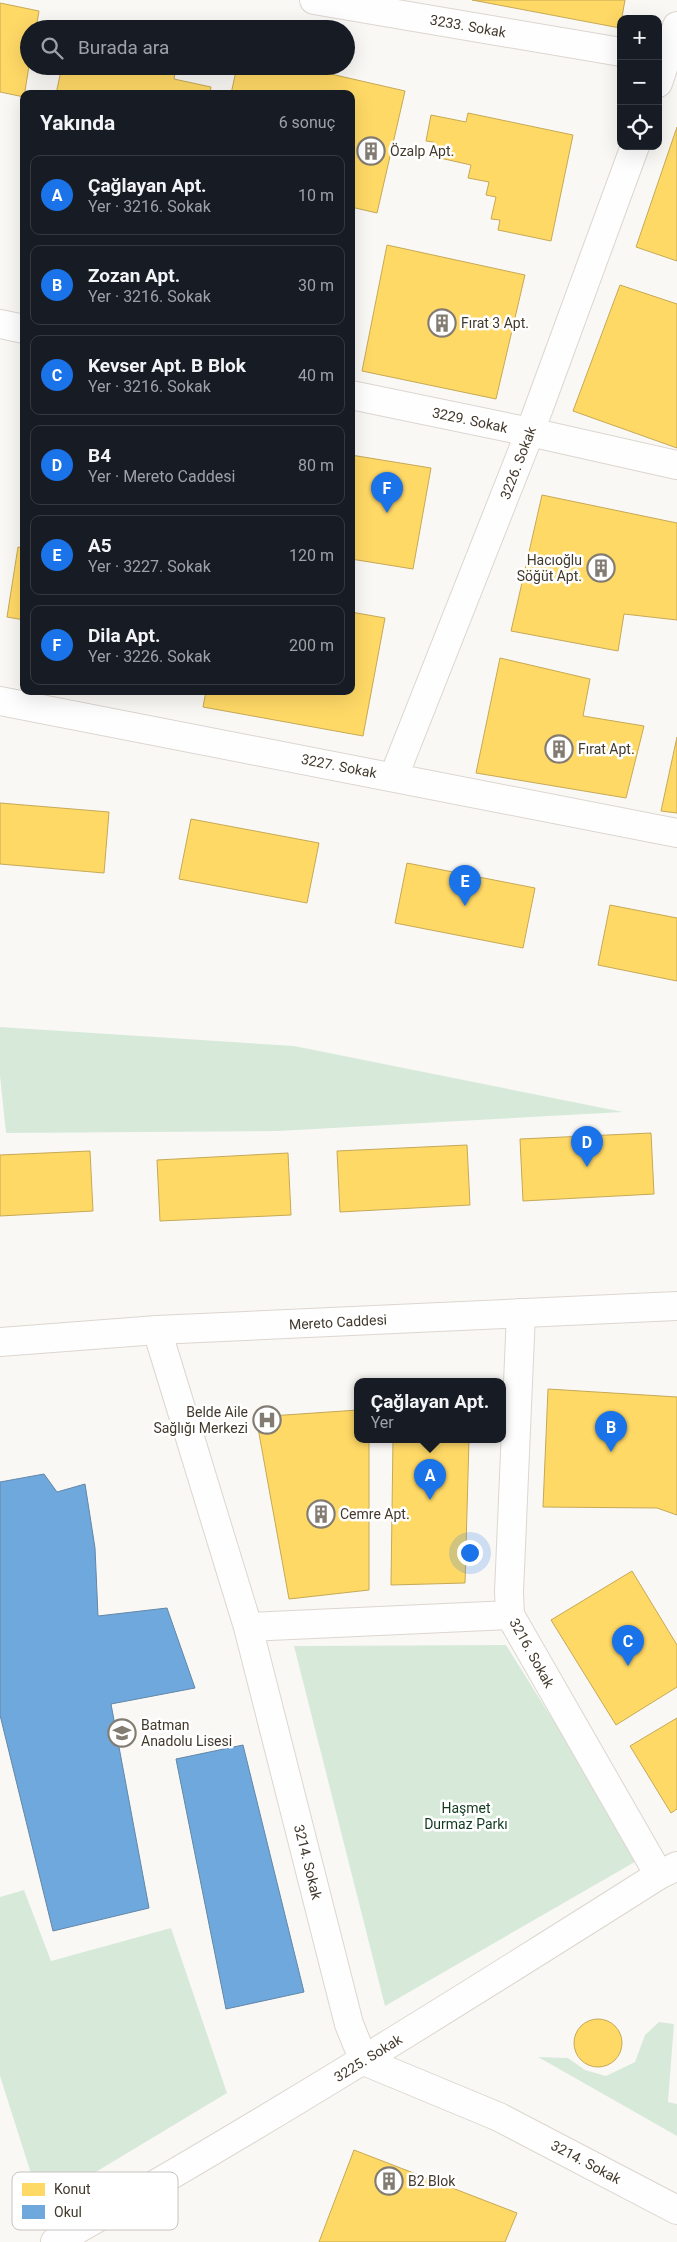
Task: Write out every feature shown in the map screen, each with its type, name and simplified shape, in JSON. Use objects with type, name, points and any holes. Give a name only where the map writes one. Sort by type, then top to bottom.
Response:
[{"type":"street","name":"3233. Sokak","points":[[314,0],[617,51]]},
{"type":"street","points":[[665,65],[677,26]]},
{"type":"street","name":"3226. Sokak","points":[[394,776],[530,432],[634,150]]},
{"type":"street","points":[[0,324],[20,328]]},
{"type":"street","name":"3229. Sokak","points":[[355,396],[677,465]]},
{"type":"street","name":"3227. Sokak","points":[[0,701],[394,776],[677,833]]},
{"type":"street","name":"Mereto Caddesi","points":[[0,1342],[157,1330],[677,1306]]},
{"type":"street","name":"3216. Sokak","points":[[521,1313],[510,1615],[668,1871]]},
{"type":"street","name":"3214. Sokak","points":[[157,1330],[248,1627],[349,2024],[364,2061],[499,2116],[677,2210]]},
{"type":"street","points":[[248,1627],[510,1615]]},
{"type":"street","name":"3225. Sokak","points":[[178,2172],[364,2061],[668,1871]]},
{"type":"street","name":"3225. Sokak","points":[[55,2242],[76,2230]]},
{"type":"green space","points":[[0,1027],[294,1046],[623,1112],[278,1131],[6,1133],[0,1076]]},
{"type":"green space","name":"Haşmet Durmaz Parkı","points":[[506,1645],[640,1859],[385,2006],[294,1646]]},
{"type":"green space","points":[[24,1890],[51,1961],[171,1928],[227,2093],[96,2172],[31,2172],[0,2076],[0,1897]]},
{"type":"green space","points":[[659,2022],[674,2024],[668,2102],[677,2104],[677,2136],[538,2057],[568,2058],[585,2070],[606,2076],[635,2062],[645,2035]]},
{"type":"building: Konut","points":[[472,0],[625,0],[622,15],[617,15],[617,27]]},
{"type":"building: Konut","points":[[0,3],[39,11],[38,20],[20,20],[20,75],[28,75],[25,90],[20,90],[20,96],[0,92]]},
{"type":"building: Konut","points":[[60,75],[175,75],[174,79],[211,87],[211,90],[57,90]]},
{"type":"building: Konut","name":"Özalp Apt.","points":[[235,75],[335,75],[405,91],[377,213],[355,208],[355,90],[232,90]]},
{"type":"building: Konut","points":[[468,113],[573,135],[551,241],[498,230],[500,220],[491,219],[496,197],[486,195],[489,182],[468,178],[471,165],[431,156],[434,142],[426,141],[431,115],[466,122]]},
{"type":"building: Konut","points":[[677,127],[677,261],[636,247]]},
{"type":"building: Konut","name":"Fırat 3 Apt.","points":[[387,245],[525,275],[496,399],[362,371]]},
{"type":"building: Konut","points":[[620,285],[677,304],[677,448],[573,411]]},
{"type":"building: Konut","points":[[355,456],[431,468],[413,569],[355,560]]},
{"type":"building: Konut","name":"Hacıoğlu Söğüt Apt.","points":[[542,495],[677,523],[677,620],[624,614],[618,651],[511,631]]},
{"type":"building: Konut","points":[[18,547],[20,547],[20,619],[7,617]]},
{"type":"building: Konut","points":[[355,613],[385,618],[363,736],[203,707],[205,695],[355,695]]},
{"type":"building: Konut","name":"Fırat Apt.","points":[[500,658],[590,679],[583,716],[644,726],[626,798],[476,773]]},
{"type":"building: Konut","points":[[677,737],[677,813],[661,811]]},
{"type":"building: Konut","points":[[0,803],[109,812],[104,873],[0,864]]},
{"type":"building: Konut","points":[[191,819],[319,843],[307,903],[179,879]]},
{"type":"building: Konut","points":[[407,863],[535,888],[523,948],[395,923]]},
{"type":"building: Konut","points":[[610,905],[677,918],[677,981],[598,965]]},
{"type":"building: Konut","points":[[651,1133],[654,1194],[523,1201],[520,1139]]},
{"type":"building: Konut","points":[[467,1145],[470,1205],[340,1212],[337,1151]]},
{"type":"building: Konut","points":[[90,1151],[93,1211],[0,1216],[0,1155]]},
{"type":"building: Konut","points":[[288,1153],[291,1215],[160,1221],[157,1160]]},
{"type":"building: Konut","points":[[548,1389],[677,1397],[677,1515],[657,1508],[543,1507]]},
{"type":"building: Konut","name":"Cemre Apt.","points":[[354,1410],[354,1443],[369,1443],[369,1590],[289,1599],[256,1417]]},
{"type":"building: Konut","points":[[393,1443],[469,1443],[465,1583],[391,1585]]},
{"type":"building: Konut","points":[[632,1571],[677,1645],[677,1687],[616,1725],[551,1620]]},
{"type":"building: Konut","points":[[677,1718],[677,1809],[671,1813],[630,1746]]},
{"type":"building: Konut","points":[[593,2019],[603,2019],[612,2023],[618,2029],[621,2034],[621,2052],[612,2063],[603,2067],[593,2067],[584,2063],[578,2057],[574,2048],[574,2038],[578,2029],[584,2023]]},
{"type":"building: Konut","name":"B2 Blok","points":[[354,2150],[517,2213],[505,2242],[319,2242]]},
{"type":"building: Okul","points":[[44,1474],[57,1492],[85,1484],[95,1548],[98,1616],[167,1608],[195,1688],[111,1704],[149,1908],[53,1931],[0,1715],[0,1482]]},
{"type":"building: Okul","points":[[243,1745],[304,1992],[226,2009],[176,1759]]},
{"type":"place","name":"Özalp Apt.","points":[[371,151]]},
{"type":"place","name":"Fırat 3 Apt.","points":[[442,323]]},
{"type":"place","name":"Dila Apt.","points":[[387,513]]},
{"type":"place","name":"Hacıoğlu Söğüt Apt.","points":[[601,568]]},
{"type":"place","name":"Fırat Apt.","points":[[559,749]]},
{"type":"place","name":"A5","points":[[465,906]]},
{"type":"place","name":"B4","points":[[587,1167]]},
{"type":"place","name":"Belde Aile Sağlığı Merkezi","points":[[267,1420]]},
{"type":"place","name":"Zozan Apt.","points":[[611,1452]]},
{"type":"place","name":"Çağlayan Apt.","points":[[430,1500]]},
{"type":"place","name":"Cemre Apt.","points":[[321,1514]]},
{"type":"place","name":"Kevser Apt. B Blok","points":[[628,1666]]},
{"type":"place","name":"Batman Anadolu Lisesi","points":[[122,1733]]},
{"type":"place","name":"B2 Blok","points":[[389,2181]]}]
